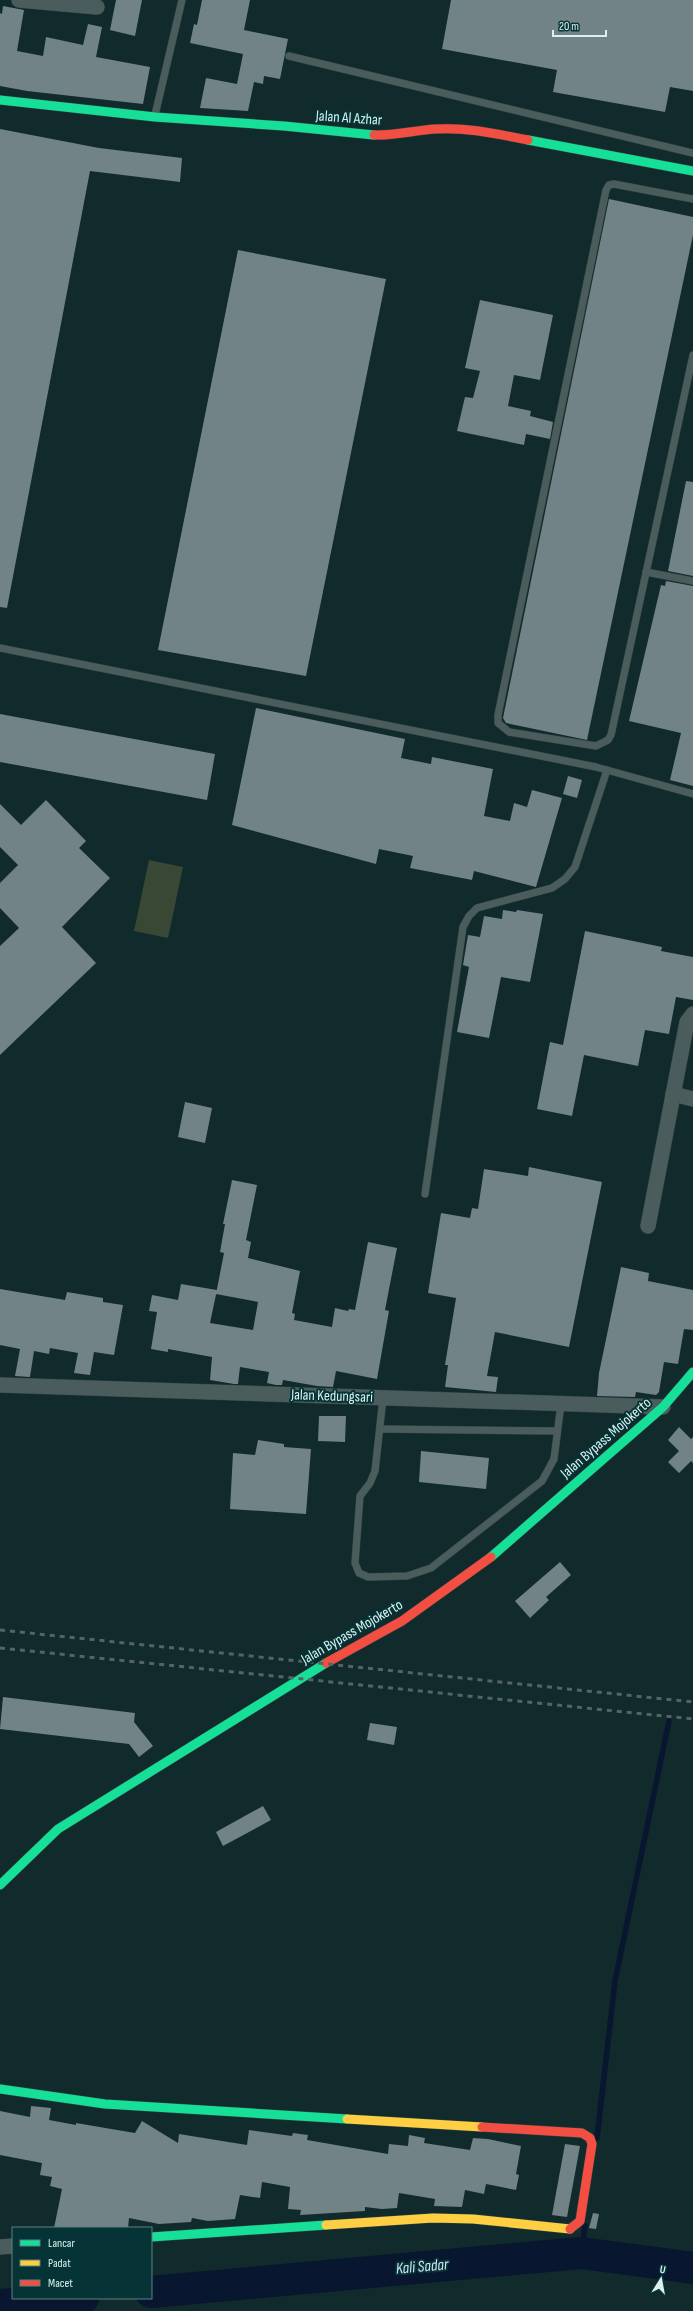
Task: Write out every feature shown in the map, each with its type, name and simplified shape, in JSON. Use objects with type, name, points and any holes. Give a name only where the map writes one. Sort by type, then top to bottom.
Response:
[{"type":"main road","name":"Jalan Al Azhar","points":[[0,100],[155,117],[284,126],[346,134],[389,136],[434,129],[472,129],[693,171]]},
{"type":"main road","name":"Jalan Bypass Mojokerto","points":[[0,1885],[58,1829],[324,1664],[402,1621],[487,1560],[663,1407],[693,1372]]},
{"type":"main road","points":[[0,2088],[105,2104],[582,2133],[590,2138],[592,2144],[580,2221],[571,2230],[473,2218],[433,2218],[152,2237]]},
{"type":"street","points":[[19,0],[97,7]]},
{"type":"street","points":[[648,1226],[687,1022],[693,1014]]},
{"type":"street","points":[[673,1094],[693,1099]]},
{"type":"street","name":"Jalan Kedungsari","points":[[0,1385],[663,1407]]},
{"type":"street","points":[[0,2247],[12,2246]]},
{"type":"lane","points":[[155,117],[182,0]]},
{"type":"lane","points":[[289,56],[693,153]]},
{"type":"lane","points":[[693,199],[614,184],[606,190],[498,715],[498,722],[509,732],[596,746],[608,740],[693,355]]},
{"type":"lane","points":[[646,572],[693,581]]},
{"type":"lane","points":[[0,648],[607,770],[693,794]]},
{"type":"lane","points":[[425,1194],[463,927],[469,916],[477,908],[552,888],[565,879],[575,867],[607,770]]},
{"type":"lane","points":[[383,1398],[375,1472],[370,1483],[360,1496],[355,1563],[359,1573],[368,1577],[407,1576],[431,1568],[542,1481],[554,1459],[561,1404]]},
{"type":"lane","points":[[380,1429],[557,1431]]},
{"type":"green space","points":[[149,860],[183,867],[168,938],[134,931]]},
{"type":"building","points":[[116,0],[142,0],[135,36],[110,30]]},
{"type":"building","points":[[202,0],[250,0],[244,30],[288,39],[280,79],[264,76],[263,84],[254,82],[248,111],[200,108],[206,78],[237,84],[243,54],[190,43],[194,24],[197,25]]},
{"type":"building","points":[[451,0],[693,0],[693,91],[670,87],[665,112],[553,92],[557,70],[442,49]]},
{"type":"building","points":[[3,6],[24,10],[17,51],[43,56],[46,37],[83,45],[88,24],[102,27],[96,57],[150,67],[143,104],[27,91],[0,86],[0,13],[2,14]]},
{"type":"building","points":[[0,129],[99,148],[182,158],[180,182],[90,171],[7,608],[0,607]]},
{"type":"building","points":[[609,199],[693,217],[693,235],[587,740],[506,723],[503,718]]},
{"type":"building","points":[[238,250],[386,279],[306,676],[158,650]]},
{"type":"building","points":[[480,300],[553,315],[540,380],[514,375],[508,406],[531,411],[530,416],[553,422],[550,439],[526,434],[524,445],[457,431],[465,397],[473,398],[480,371],[465,368]]},
{"type":"building","points":[[686,481],[693,482],[693,576],[668,571]]},
{"type":"building","points":[[666,581],[693,586],[693,786],[670,780],[681,733],[629,721],[661,585],[665,586]]},
{"type":"building","points":[[256,708],[405,739],[401,758],[431,764],[432,757],[493,769],[484,816],[510,821],[514,803],[527,807],[532,790],[562,798],[536,887],[474,871],[472,880],[410,868],[413,856],[379,849],[376,864],[232,825]]},
{"type":"building","points":[[0,714],[215,754],[207,800],[0,762]]},
{"type":"building","points":[[568,776],[582,780],[577,798],[563,794]]},
{"type":"building","points":[[46,800],[86,841],[79,848],[110,878],[62,927],[96,963],[0,1055],[0,946],[19,928],[0,908],[0,883],[18,865],[0,847],[0,804],[21,825]]},
{"type":"building","points":[[503,910],[516,912],[517,910],[543,914],[530,982],[501,977],[489,1038],[457,1032],[469,967],[463,965],[468,935],[480,937],[484,916],[502,919]]},
{"type":"building","points":[[585,931],[662,947],[661,951],[693,957],[693,1000],[676,997],[669,1034],[645,1030],[638,1066],[584,1055],[572,1116],[537,1109],[550,1042],[563,1045]]},
{"type":"building","points":[[185,1102],[212,1108],[205,1143],[178,1137]]},
{"type":"building","points":[[529,1167],[602,1182],[569,1347],[495,1332],[487,1376],[498,1377],[496,1392],[445,1387],[448,1365],[445,1365],[456,1298],[428,1293],[441,1213],[470,1218],[472,1208],[478,1209],[484,1169],[528,1176]]},
{"type":"building","points":[[232,1180],[257,1185],[246,1240],[251,1242],[248,1258],[300,1271],[292,1313],[295,1314],[294,1320],[332,1327],[335,1308],[348,1311],[349,1309],[355,1310],[368,1242],[397,1248],[385,1310],[389,1311],[377,1379],[336,1371],[333,1387],[317,1386],[283,1380],[282,1385],[276,1385],[267,1383],[269,1372],[240,1367],[238,1384],[234,1384],[210,1380],[212,1357],[168,1349],[168,1352],[151,1349],[157,1312],[149,1311],[152,1295],[178,1300],[181,1284],[217,1290],[224,1253],[220,1252],[225,1224],[223,1224]],"holes":[[[216,1294],[258,1302],[253,1330],[210,1323]]]},
{"type":"building","points":[[621,1267],[649,1273],[648,1281],[693,1290],[693,1330],[684,1329],[678,1364],[664,1362],[659,1392],[656,1395],[636,1392],[635,1397],[597,1396],[599,1373]]},
{"type":"building","points":[[0,1289],[65,1300],[67,1292],[103,1298],[103,1302],[123,1305],[114,1355],[94,1352],[90,1375],[74,1373],[78,1353],[50,1348],[49,1354],[34,1351],[30,1377],[15,1376],[20,1349],[0,1345]]},
{"type":"building","points":[[319,1416],[346,1416],[345,1442],[318,1441]]},
{"type":"building","points":[[679,1427],[691,1439],[693,1437],[693,1463],[691,1461],[679,1473],[668,1462],[679,1451],[668,1440]]},
{"type":"building","points":[[258,1440],[284,1444],[284,1447],[311,1449],[306,1514],[230,1509],[233,1453],[255,1455]]},
{"type":"building","points":[[421,1451],[489,1458],[486,1489],[419,1482]]},
{"type":"building","points":[[560,1562],[571,1575],[546,1597],[549,1600],[530,1618],[515,1601]]},
{"type":"building","points":[[3,1697],[135,1713],[134,1722],[153,1746],[139,1757],[129,1744],[0,1729]]},
{"type":"building","points":[[370,1723],[397,1727],[394,1745],[367,1740]]},
{"type":"building","points":[[263,1806],[271,1820],[223,1846],[216,1832]]},
{"type":"building","points":[[31,2106],[51,2108],[49,2120],[135,2133],[142,2121],[178,2143],[179,2134],[247,2145],[249,2130],[292,2136],[293,2133],[308,2135],[307,2140],[388,2154],[389,2144],[408,2146],[409,2135],[425,2138],[424,2143],[470,2150],[473,2138],[488,2139],[521,2146],[516,2174],[519,2175],[516,2190],[486,2184],[484,2194],[465,2190],[462,2207],[434,2206],[435,2199],[399,2193],[397,2208],[382,2209],[365,2207],[365,2211],[300,2215],[301,2210],[288,2209],[290,2187],[262,2182],[260,2198],[240,2195],[235,2219],[208,2221],[192,2218],[191,2222],[159,2224],[129,2218],[128,2227],[54,2227],[62,2189],[50,2186],[52,2177],[40,2175],[42,2163],[0,2155],[0,2111],[30,2117]]},
{"type":"building","points":[[565,2144],[580,2146],[567,2217],[552,2215]]},
{"type":"building","points":[[593,2213],[599,2214],[596,2229],[589,2228]]},
{"type":"waterway","points":[[597,2138],[615,1981],[669,1721]]},
{"type":"waterway","points":[[581,2253],[585,2226]]},
{"type":"waterway","name":"Kali Sadar","points":[[152,2292],[581,2253],[693,2268]]},
{"type":"waterway","name":"Kali Sadar","points":[[0,2305],[71,2299]]},
{"type":"railway","points":[[0,1630],[693,1702]]},
{"type":"railway","points":[[0,1648],[693,1719]]},
{"type":"traffic: fast","points":[[0,100],[155,117],[284,126],[374,135]]},
{"type":"traffic: fast","points":[[528,140],[693,171]]},
{"type":"traffic: fast","points":[[491,1557],[663,1407],[693,1372]]},
{"type":"traffic: fast","points":[[0,1885],[58,1829],[326,1663]]},
{"type":"traffic: fast","points":[[0,2089],[105,2104],[347,2119]]},
{"type":"traffic: fast","points":[[152,2237],[326,2225]]},
{"type":"traffic: slow","points":[[347,2119],[482,2127]]},
{"type":"traffic: slow","points":[[326,2225],[433,2218],[473,2219],[570,2229]]},
{"type":"traffic: jam","points":[[374,135],[459,129],[528,140]]},
{"type":"traffic: jam","points":[[326,1663],[402,1621],[491,1557]]},
{"type":"traffic: jam","points":[[482,2127],[582,2133],[590,2138],[592,2144],[580,2221],[570,2229]]}]
